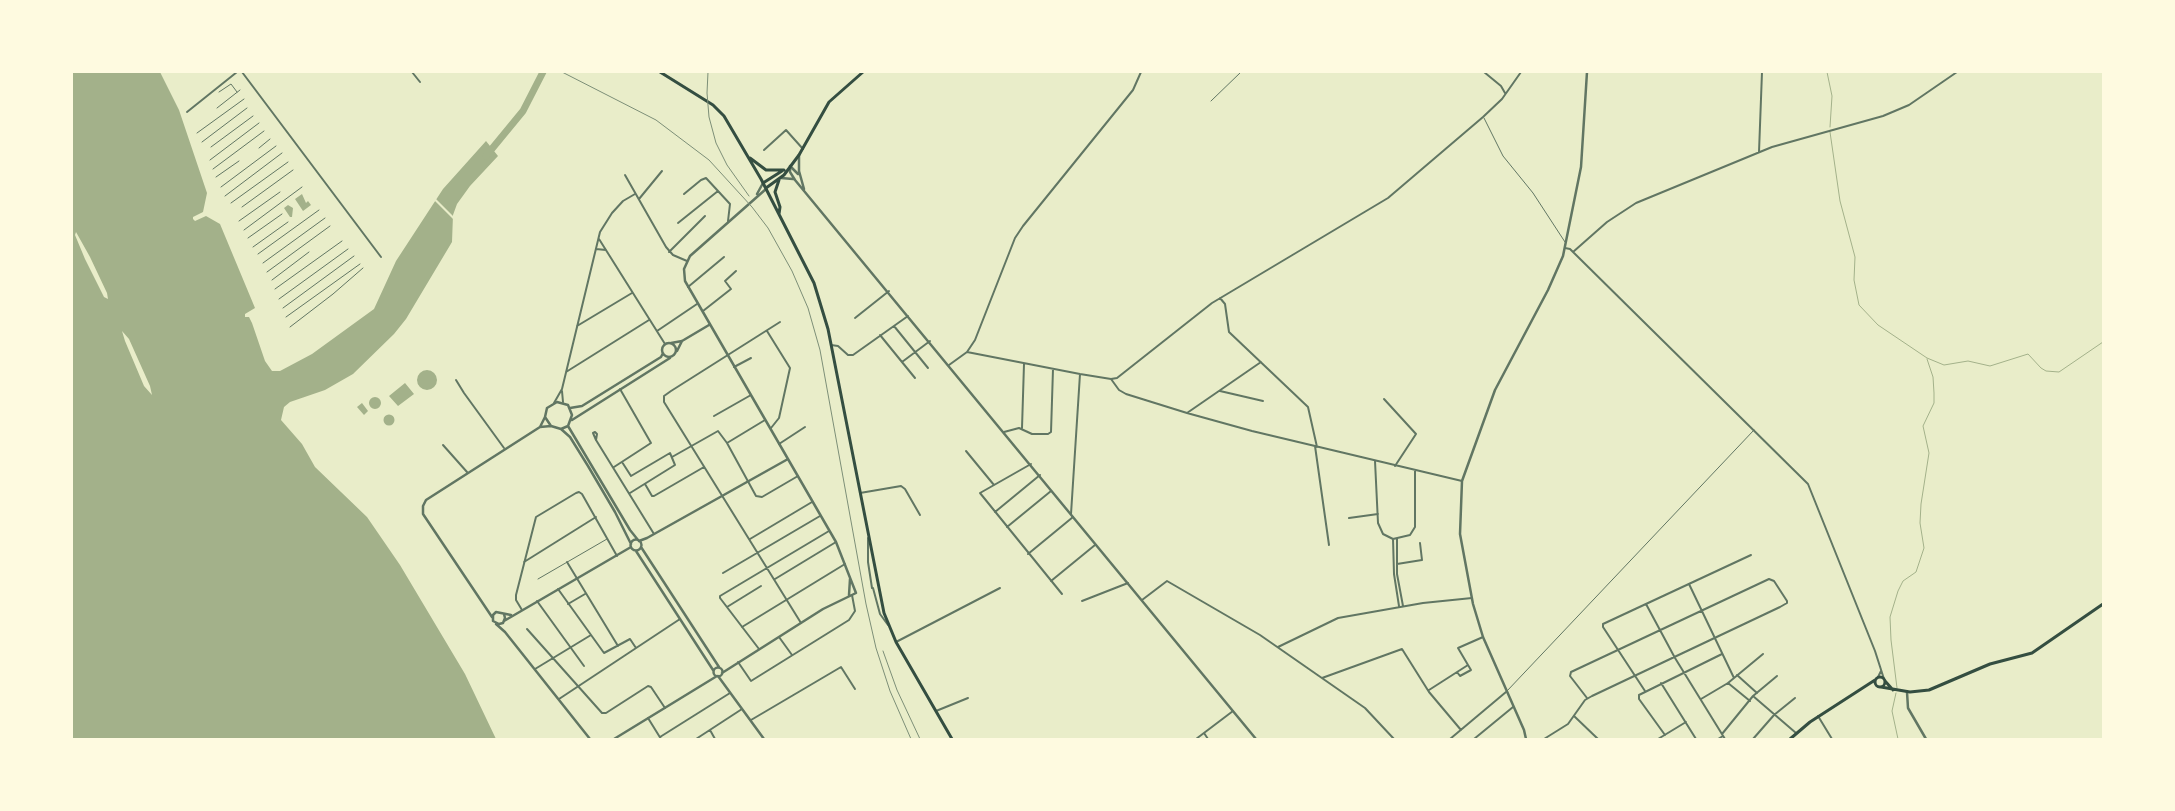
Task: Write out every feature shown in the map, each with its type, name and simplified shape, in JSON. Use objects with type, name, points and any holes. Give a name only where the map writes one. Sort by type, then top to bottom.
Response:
[{"type":"main road","points":[[660,72],[713,105],[733,130],[766,188],[814,283],[831,345],[868,537],[888,625],[896,642],[952,739]]},
{"type":"main road","points":[[766,188],[780,178],[800,155],[826,105],[863,72]]},
{"type":"main road","points":[[749,157],[766,170],[784,170]]},
{"type":"main road","points":[[763,183],[790,166]]},
{"type":"main road","points":[[779,215],[780,207],[775,192],[780,178]]},
{"type":"main road","points":[[1868,686],[1876,686],[1907,692],[1934,689],[1990,664],[2032,653],[2103,604]]},
{"type":"main road","points":[[1790,739],[1818,716],[1868,686],[1876,679],[1884,680],[1893,690]]},
{"type":"main road","points":[[1876,679],[1876,686]]},
{"type":"main road","points":[[1881,687],[1884,680]]},
{"type":"street","points":[[187,112],[237,72]]},
{"type":"street","points":[[242,72],[381,257]]},
{"type":"street","points":[[412,72],[420,82]]},
{"type":"street","points":[[949,365],[967,352],[984,319],[1018,234],[1031,214],[1133,90],[1140,72]]},
{"type":"street","points":[[1484,72],[1501,86],[1505,93]]},
{"type":"street","points":[[967,352],[1024,364],[1111,379],[1119,376],[1220,298],[1388,198],[1483,117],[1502,99],[1521,72]]},
{"type":"street","points":[[1526,739],[1483,637],[1472,598],[1460,534],[1462,481],[1495,390],[1548,290],[1565,248],[1581,167],[1587,72]]},
{"type":"street","points":[[1759,152],[1762,72]]},
{"type":"street","points":[[1573,252],[1607,222],[1636,202],[1759,152],[1803,137],[1883,116],[1909,105],[1957,72]]},
{"type":"street","points":[[764,150],[786,130],[803,149]]},
{"type":"street","points":[[800,155],[800,176],[805,191]]},
{"type":"street","points":[[790,166],[800,176]]},
{"type":"street","points":[[790,166],[790,172],[795,180],[930,341],[1256,739]]},
{"type":"street","points":[[639,199],[662,171]]},
{"type":"street","points":[[625,175],[669,252],[687,261]]},
{"type":"street","points":[[780,178],[787,177],[795,180]]},
{"type":"street","points":[[684,194],[704,178],[730,204],[728,221]]},
{"type":"street","points":[[755,198],[763,183]]},
{"type":"street","points":[[738,662],[751,681],[849,620],[855,611],[850,578],[836,542],[685,281],[684,270],[687,261],[728,221],[766,188]]},
{"type":"street","points":[[678,223],[718,191]]},
{"type":"street","points":[[540,427],[546,417],[547,408],[554,403],[562,389],[599,238],[612,212],[623,201],[635,194]]},
{"type":"street","points":[[669,252],[705,216]]},
{"type":"street","points":[[599,238],[665,344]]},
{"type":"street","points":[[1565,248],[1573,252],[1808,484],[1876,652],[1884,680]]},
{"type":"street","points":[[596,250],[606,250]]},
{"type":"street","points":[[688,287],[724,257]]},
{"type":"street","points":[[702,312],[731,289],[726,281],[736,272]]},
{"type":"street","points":[[855,318],[889,292]]},
{"type":"street","points":[[577,326],[632,293]]},
{"type":"street","points":[[1220,298],[1225,304],[1229,332],[1308,407],[1316,446],[1329,545]]},
{"type":"street","points":[[657,331],[698,304]]},
{"type":"street","points":[[831,345],[838,346],[851,356],[908,315]]},
{"type":"street","points":[[566,372],[649,320]]},
{"type":"street","points":[[780,322],[664,396],[664,402],[768,567],[801,623]]},
{"type":"street","points":[[665,344],[682,341],[710,325]]},
{"type":"street","points":[[894,326],[928,368]]},
{"type":"street","points":[[767,331],[790,368],[779,418],[770,428]]},
{"type":"street","points":[[880,335],[915,378]]},
{"type":"street","points":[[561,429],[568,426],[572,420],[674,356],[682,341]]},
{"type":"street","points":[[902,362],[930,341]]},
{"type":"street","points":[[671,343],[677,351]]},
{"type":"street","points":[[570,408],[582,406],[661,357],[663,353],[662,348],[665,344]]},
{"type":"street","points":[[663,353],[670,358]]},
{"type":"street","points":[[734,368],[751,358]]},
{"type":"street","points":[[1187,413],[1261,362]]},
{"type":"street","points":[[1022,428],[1022,381],[1024,364]]},
{"type":"street","points":[[1004,432],[1022,428],[1032,434],[1051,432],[1053,369]]},
{"type":"street","points":[[1028,554],[1072,515],[1080,374]]},
{"type":"street","points":[[1111,379],[1119,390],[1126,394],[1187,413],[1395,466],[1462,481]]},
{"type":"street","points":[[456,380],[504,448]]},
{"type":"street","points":[[614,467],[651,443],[618,384]]},
{"type":"street","points":[[562,389],[563,402],[570,408],[572,420]]},
{"type":"street","points":[[1220,391],[1262,400]]},
{"type":"street","points":[[714,416],[751,395]]},
{"type":"street","points":[[1384,399],[1416,434],[1395,466]]},
{"type":"street","points":[[554,403],[563,402]]},
{"type":"street","points":[[546,417],[551,426]]},
{"type":"street","points":[[727,443],[766,420]]},
{"type":"street","points":[[590,739],[505,632],[496,624],[488,608],[424,514],[423,506],[426,500],[504,448],[540,427],[551,426],[561,429],[570,437],[615,512],[631,546],[713,671],[720,675]]},
{"type":"street","points":[[568,426],[630,530],[639,541],[720,668],[720,675],[724,683],[764,739]]},
{"type":"street","points":[[779,444],[805,427]]},
{"type":"street","points":[[672,457],[718,431],[727,443],[756,496],[759,497],[798,476]]},
{"type":"street","points":[[596,440],[654,534]]},
{"type":"street","points":[[443,445],[467,472]]},
{"type":"street","points":[[966,451],[994,485]]},
{"type":"street","points":[[622,462],[631,476],[670,453],[675,466],[630,493]]},
{"type":"street","points":[[496,624],[504,621],[617,556],[631,546],[634,541],[647,538],[788,459]]},
{"type":"street","points":[[1375,461],[1380,530],[1383,534],[1393,539],[1410,535],[1415,527],[1415,470]]},
{"type":"street","points":[[1031,464],[980,493],[1006,527],[1062,594]]},
{"type":"street","points":[[645,484],[652,496],[654,496],[704,467]]},
{"type":"street","points":[[995,512],[1040,475]]},
{"type":"street","points":[[860,492],[901,486],[920,515]]},
{"type":"street","points":[[1006,527],[1052,490]]},
{"type":"street","points":[[522,610],[516,597],[536,517],[578,492],[582,494],[617,556]]},
{"type":"street","points":[[750,539],[812,502]]},
{"type":"street","points":[[1349,518],[1378,514]]},
{"type":"street","points":[[723,573],[820,516]]},
{"type":"street","points":[[524,563],[596,517]]},
{"type":"street","points":[[759,649],[720,596],[829,531]]},
{"type":"street","points":[[868,537],[868,562],[872,587],[880,614],[888,625]]},
{"type":"street","points":[[621,553],[634,550],[641,546],[647,538]]},
{"type":"street","points":[[1393,539],[1403,606]]},
{"type":"street","points":[[1397,539],[1396,564],[1399,606]]},
{"type":"street","points":[[775,579],[836,542]]},
{"type":"street","points":[[1396,564],[1422,560],[1420,543]]},
{"type":"street","points":[[1051,581],[1096,544]]},
{"type":"street","points":[[1645,691],[1603,627],[1603,624],[1751,555]]},
{"type":"street","points":[[567,562],[585,594],[618,646]]},
{"type":"street","points":[[742,627],[845,564]]},
{"type":"street","points":[[850,578],[852,594]]},
{"type":"street","points":[[1544,739],[1566,726],[1587,698],[1675,658],[1787,603],[1774,581],[1765,580],[1570,673],[1587,698]]},
{"type":"street","points":[[1142,600],[1167,581],[1278,647],[1364,708],[1394,739]]},
{"type":"street","points":[[1082,601],[1129,583]]},
{"type":"street","points":[[1689,584],[1734,678]]},
{"type":"street","points":[[727,607],[761,586]]},
{"type":"street","points":[[896,642],[1000,588]]},
{"type":"street","points":[[558,590],[603,652],[606,653],[630,639],[636,648]]},
{"type":"street","points":[[614,739],[720,675],[731,666],[801,623],[860,591]]},
{"type":"street","points":[[568,604],[585,594]]},
{"type":"street","points":[[1278,647],[1338,618],[1399,606],[1459,598],[1472,598]]},
{"type":"street","points":[[537,601],[584,666]]},
{"type":"street","points":[[1646,604],[1675,658],[1725,739]]},
{"type":"street","points":[[488,608],[504,614],[514,614]]},
{"type":"street","points":[[492,617],[496,612]]},
{"type":"street","points":[[504,614],[505,632]]},
{"type":"street","points":[[559,699],[680,619]]},
{"type":"street","points":[[527,629],[602,713],[606,713],[648,686],[651,687],[665,708]]},
{"type":"street","points":[[535,669],[591,635]]},
{"type":"street","points":[[779,637],[792,655]]},
{"type":"street","points":[[1457,672],[1460,676],[1470,672],[1468,665],[1458,648],[1483,637]]},
{"type":"street","points":[[1322,678],[1402,649],[1429,690],[1462,730]]},
{"type":"street","points":[[1665,735],[1639,699],[1638,695],[1722,654]]},
{"type":"street","points":[[1701,699],[1728,683],[1762,654]]},
{"type":"street","points":[[1429,690],[1468,665]]},
{"type":"street","points":[[710,680],[713,671],[731,666]]},
{"type":"street","points":[[751,720],[841,667],[855,689]]},
{"type":"street","points":[[1876,679],[1881,671]]},
{"type":"street","points":[[1737,675],[1757,693]]},
{"type":"street","points":[[1718,739],[1723,735],[1753,696],[1778,676]]},
{"type":"street","points":[[1662,683],[1696,739]]},
{"type":"street","points":[[1728,683],[1750,701]]},
{"type":"street","points":[[648,718],[661,738],[730,692]]},
{"type":"street","points":[[1450,739],[1506,692]]},
{"type":"street","points":[[1907,692],[1908,708],[1926,739]]},
{"type":"street","points":[[1753,696],[1796,733]]},
{"type":"street","points":[[936,711],[968,698]]},
{"type":"street","points":[[1753,739],[1774,715],[1795,698]]},
{"type":"street","points":[[1474,739],[1513,707]]},
{"type":"street","points":[[696,739],[742,709]]},
{"type":"street","points":[[1196,739],[1233,711]]},
{"type":"street","points":[[1574,716],[1598,739]]},
{"type":"street","points":[[1818,716],[1832,739]]},
{"type":"street","points":[[1658,739],[1686,722]]},
{"type":"street","points":[[710,730],[715,739]]},
{"type":"street","points":[[1204,733],[1208,739]]},
{"type":"lane","points":[[1211,101],[1241,72]]},
{"type":"lane","points":[[219,92],[231,84],[237,92]]},
{"type":"lane","points":[[217,108],[240,90]]},
{"type":"lane","points":[[197,133],[244,99]]},
{"type":"lane","points":[[202,142],[247,108]]},
{"type":"lane","points":[[211,147],[253,116]]},
{"type":"lane","points":[[1483,117],[1503,156],[1533,193],[1566,243]]},
{"type":"lane","points":[[210,160],[259,123]]},
{"type":"lane","points":[[213,169],[264,131]]},
{"type":"lane","points":[[259,148],[270,139]]},
{"type":"lane","points":[[221,187],[276,146]]},
{"type":"lane","points":[[225,196],[282,154]]},
{"type":"lane","points":[[216,177],[239,161]]},
{"type":"lane","points":[[231,203],[288,162]]},
{"type":"lane","points":[[242,206],[293,170]]},
{"type":"lane","points":[[244,230],[302,187]]},
{"type":"lane","points":[[240,221],[280,192]]},
{"type":"lane","points":[[258,254],[319,210]]},
{"type":"lane","points":[[248,238],[282,214]]},
{"type":"lane","points":[[263,263],[325,218]]},
{"type":"lane","points":[[253,247],[288,222]]},
{"type":"lane","points":[[267,272],[330,226]]},
{"type":"lane","points":[[275,289],[342,241]]},
{"type":"lane","points":[[279,299],[348,248]]},
{"type":"lane","points":[[272,280],[309,252]]},
{"type":"lane","points":[[283,308],[354,256]]},
{"type":"lane","points":[[286,317],[360,264]]},
{"type":"lane","points":[[290,327],[334,294],[363,268]]},
{"type":"lane","points":[[1506,692],[1754,430]]},
{"type":"lane","points":[[538,578],[608,539]]},
{"type":"shaded area","points":[[72,72],[160,72],[179,110],[207,193],[203,212],[193,217],[193,219],[195,221],[206,216],[220,224],[255,308],[245,314],[245,317],[249,317],[252,323],[265,361],[272,371],[280,371],[312,354],[374,309],[396,261],[443,189],[486,141],[498,156],[470,186],[457,204],[453,215],[452,242],[406,319],[394,334],[353,374],[325,390],[290,402],[284,407],[281,420],[302,444],[315,467],[367,517],[400,565],[465,674],[496,739],[72,739]]},
{"type":"shaded area","points":[[302,194],[306,203],[308,201],[311,205],[303,211],[295,199]]},
{"type":"shaded area","points":[[288,205],[293,208],[292,217],[290,217],[284,208]]},
{"type":"shaded area","points":[[427,370],[434,373],[437,380],[434,387],[427,390],[420,387],[417,380],[420,373]]},
{"type":"shaded area","points":[[405,383],[414,394],[398,406],[389,396]]},
{"type":"shaded area","points":[[373,397],[377,397],[381,403],[377,409],[373,409],[369,405],[369,401]]},
{"type":"shaded area","points":[[362,403],[368,411],[364,415],[357,407]]},
{"type":"shaded area","points":[[389,414],[393,416],[395,420],[393,424],[389,426],[385,424],[383,420],[385,416]]},
{"type":"pier","points":[[435,198],[455,218],[455,221],[434,200]]},
{"type":"pier","points":[[76,232],[90,257],[107,293],[108,299],[104,297],[85,259],[75,235]]},
{"type":"pier","points":[[122,331],[129,339],[150,386],[152,395],[144,386]]},
{"type":"waterway","points":[[486,156],[523,111],[543,72]]},
{"type":"waterway","points":[[1827,72],[1832,96],[1830,127]]},
{"type":"waterway","points":[[1830,132],[1840,201],[1855,257],[1854,280],[1859,305],[1878,325],[1927,358],[1944,365],[1968,361],[1990,366],[2028,354],[2041,368],[2046,371],[2059,372],[2103,342]]},
{"type":"waterway","points":[[1897,688],[1891,640],[1890,617],[1898,591],[1903,581],[1916,572],[1924,548],[1920,523],[1921,504],[1929,453],[1923,426],[1934,403],[1933,377],[1927,359]]},
{"type":"waterway","points":[[1896,693],[1892,711],[1898,739]]},
{"type":"railway","points":[[562,72],[656,120],[709,160],[752,207],[768,228],[792,271],[808,308],[820,350],[866,604],[876,648],[890,691],[911,739]]},
{"type":"railway","points":[[708,72],[707,93],[709,117],[716,143],[727,165],[749,196]]},
{"type":"railway","points":[[883,651],[897,690],[920,739]]}]
